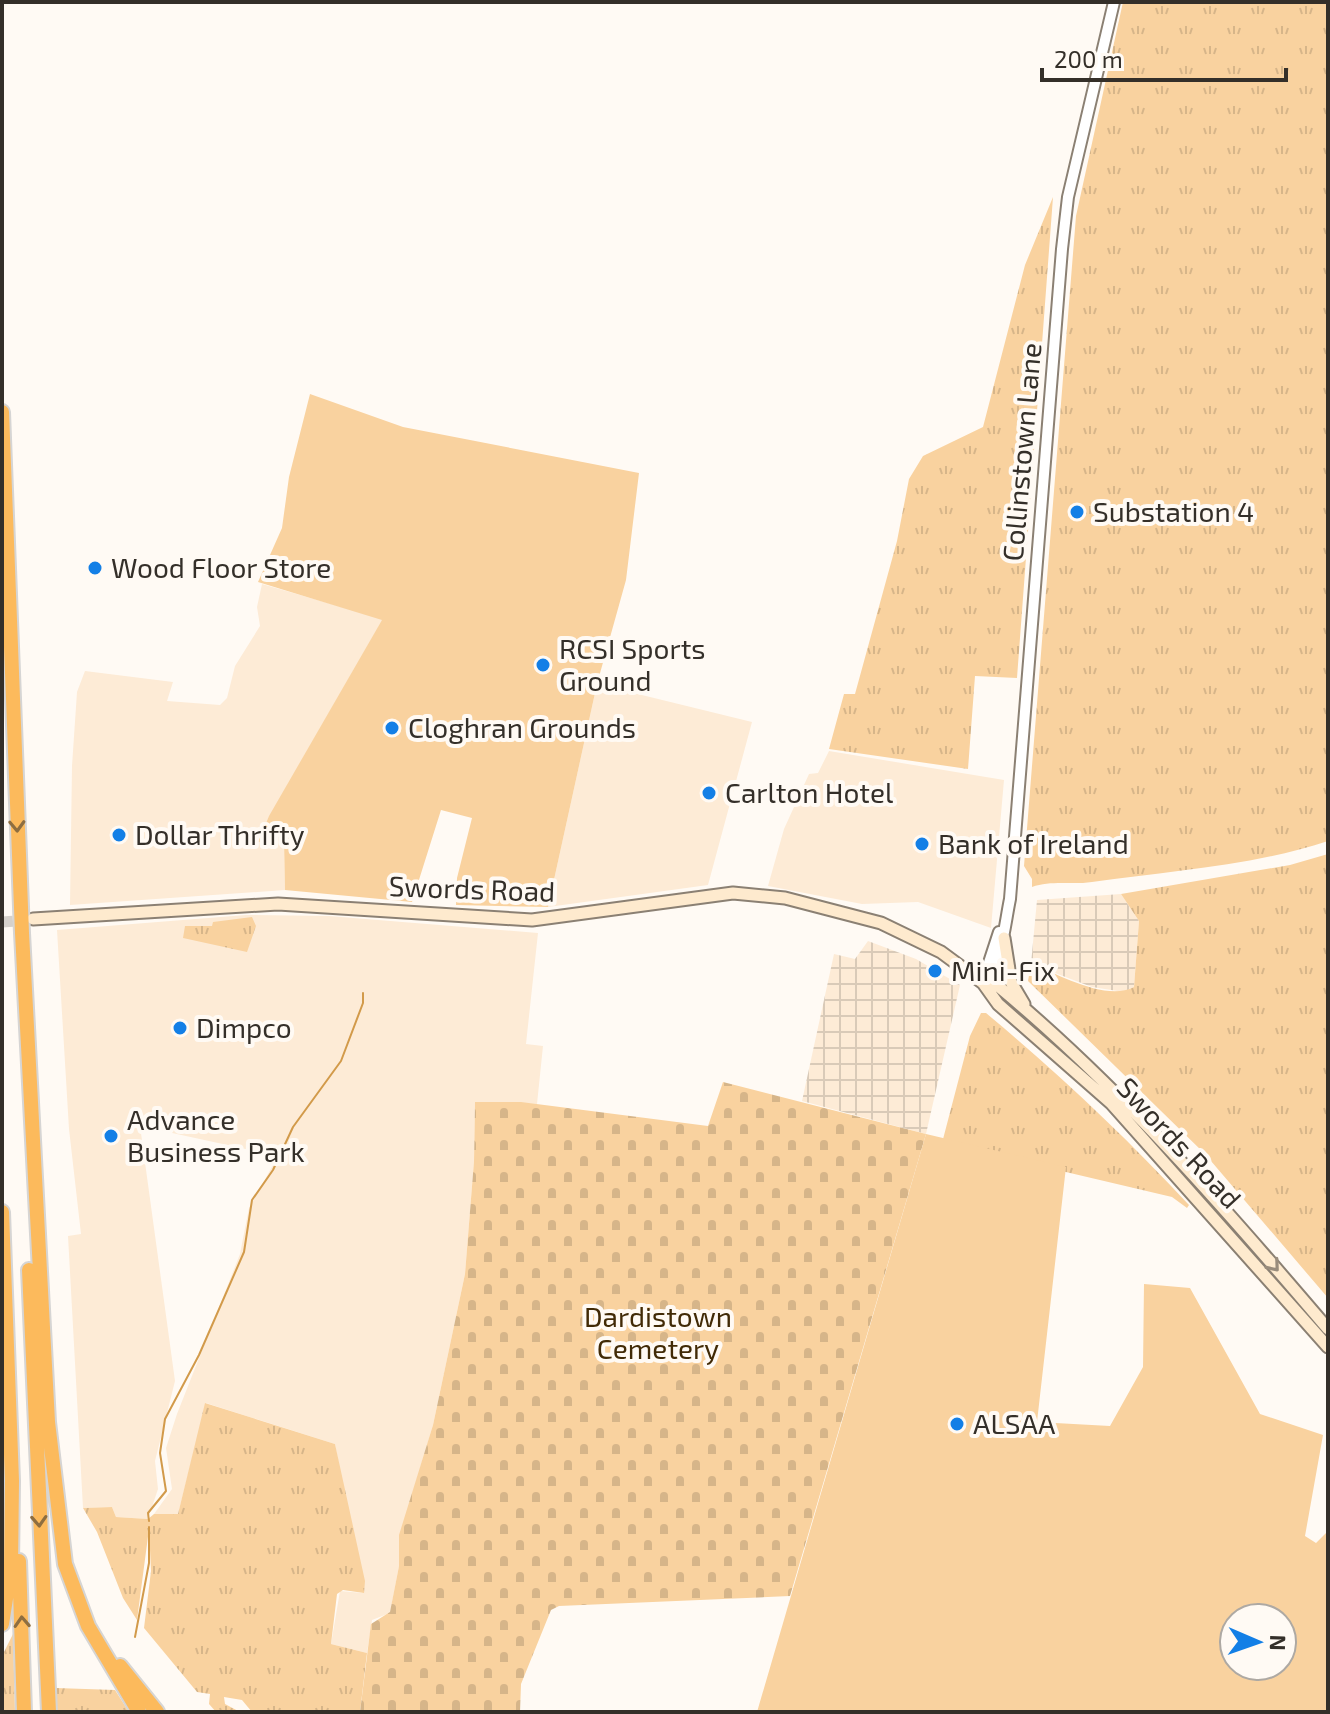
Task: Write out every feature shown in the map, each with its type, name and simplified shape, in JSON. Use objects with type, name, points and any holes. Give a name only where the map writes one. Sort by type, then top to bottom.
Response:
[{"type":"highway","points":[[2,412],[22,933],[42,1327],[59,1514],[65,1564],[88,1626],[139,1712]]},
{"type":"highway","points":[[22,933],[31,1334],[49,1712]]},
{"type":"highway","points":[[2,1212],[24,1712]]},
{"type":"highway","points":[[2,1624],[11,1567],[12,1481]]},
{"type":"highway","points":[[59,1514],[97,1623],[121,1668],[157,1712]]},
{"type":"main road","name":"Swords Road","points":[[33,919],[278,904],[532,920],[705,896],[751,894],[819,905],[881,923],[941,952],[983,983],[998,1004],[1111,1103],[1328,1347]]},
{"type":"main road","points":[[1004,938],[1011,982],[1028,1012]]},
{"type":"main road","name":"Swords Road","points":[[983,983],[998,986],[1028,1012],[1163,1140],[1328,1329]]},
{"type":"street","name":"Collinstown Lane","points":[[983,983],[992,972],[1004,938],[1008,910],[1068,197],[1114,2]]},
{"type":"street","name":"Collinstown Lane","points":[[983,983],[985,968],[1008,910]]},
{"type":"shaded area","points":[[262,584],[383,619],[257,838],[259,842],[284,840],[285,890],[70,905],[72,766],[77,692],[85,671],[173,682],[167,701],[220,705],[227,698],[235,666],[260,626],[257,607]]},
{"type":"shaded area","points":[[597,684],[752,722],[708,885],[548,907]]},
{"type":"shaded area","points":[[829,751],[1004,780],[991,928],[918,902],[862,904],[768,886],[784,829],[809,774],[818,773]]},
{"type":"shaded area","points":[[1121,894],[1139,921],[1134,987],[1124,992],[1092,987],[1031,964],[1037,900]]},
{"type":"shaded area","points":[[246,915],[329,916],[538,933],[526,1044],[543,1046],[537,1104],[475,1102],[474,1161],[465,1274],[433,1425],[400,1535],[399,1566],[390,1613],[372,1620],[367,1653],[331,1644],[340,1591],[363,1593],[335,1444],[206,1403],[178,1514],[154,1514],[172,1489],[166,1448],[177,1414],[240,1254],[249,1208],[278,1156],[140,1126],[175,1381],[155,1461],[158,1489],[148,1519],[116,1517],[112,1507],[83,1508],[68,1236],[81,1234],[69,1129],[57,930]]},
{"type":"shaded area","points":[[868,941],[916,959],[960,985],[926,1134],[802,1101],[834,954],[855,959]]},
{"type":"green space","points":[[1123,2],[1328,2],[1328,841],[1211,867],[1032,887],[1032,879],[1024,866],[1076,216]]},
{"type":"green space","points":[[1053,197],[1017,678],[975,676],[968,769],[829,749],[844,694],[855,694],[897,541],[909,479],[923,456],[983,427],[1025,265]]},
{"type":"green space","name":"RCSI Sports Ground","points":[[310,394],[403,427],[639,473],[626,580],[597,684],[548,907],[456,905],[457,878],[472,818],[441,810],[412,902],[285,890],[284,841],[258,842],[269,816],[382,620],[258,582],[282,528],[289,477]]},
{"type":"green space","points":[[1328,854],[1328,1298],[1205,1154],[1028,981],[1031,964],[1096,989],[1123,991],[1134,987],[1139,921],[1121,894],[1290,865]]},
{"type":"green space","points":[[252,917],[256,926],[247,952],[183,938],[185,926],[212,926],[213,922]]},
{"type":"green space","points":[[981,1013],[986,1013],[1090,1106],[1189,1205],[1187,1208],[1172,1197],[942,1143],[970,1036]]},
{"type":"green space","name":"Dardistown Cemetery","points":[[723,1082],[926,1134],[790,1596],[559,1606],[551,1610],[521,1684],[520,1712],[360,1712],[371,1624],[390,1612],[399,1566],[399,1535],[433,1425],[465,1274],[474,1161],[475,1102],[521,1102],[708,1126]]},
{"type":"green space","name":"ALSAA","points":[[926,1134],[1066,1167],[1037,1422],[1110,1426],[1143,1367],[1144,1284],[1190,1288],[1260,1414],[1323,1435],[1305,1536],[1316,1543],[1328,1531],[1328,1712],[757,1712]]},
{"type":"green space","points":[[205,1403],[335,1444],[365,1581],[364,1593],[343,1590],[337,1594],[331,1644],[367,1653],[360,1712],[252,1712],[242,1700],[224,1697],[225,1704],[240,1712],[216,1712],[209,1704],[210,1694],[197,1692],[144,1628],[151,1571],[149,1529],[137,1620],[123,1598],[97,1532],[83,1508],[112,1507],[116,1517],[148,1519],[154,1514],[178,1514]]},
{"type":"green space","points":[[13,1634],[15,1712],[2,1712],[2,1656]]},
{"type":"green space","points":[[56,1688],[115,1690],[129,1712],[56,1712]]},
{"type":"waterway","points":[[149,1521],[148,1513],[166,1491],[160,1453],[165,1419],[199,1355],[244,1252],[252,1200],[273,1170],[293,1127],[341,1061],[363,1003],[363,993]]},
{"type":"waterway","points":[[135,1637],[149,1563],[149,1527]]},
{"type":"tunnel","points":[[2,922],[29,920]]},
{"type":"place","name":"Substation 4","points":[[1077,512]]},
{"type":"place","name":"Wood Floor Store","points":[[95,568]]},
{"type":"place","name":"RCSI Sports Ground","points":[[543,665]]},
{"type":"place","name":"Cloghran Grounds","points":[[392,728]]},
{"type":"place","name":"Carlton Hotel","points":[[709,793]]},
{"type":"place","name":"Dollar Thrifty","points":[[119,835]]},
{"type":"place","name":"Bank of Ireland","points":[[922,844]]},
{"type":"place","name":"Mini-Fix","points":[[935,971]]},
{"type":"place","name":"Dimpco","points":[[180,1028]]},
{"type":"place","name":"Advance Business Park","points":[[111,1136]]},
{"type":"place","name":"ALSAA","points":[[957,1424]]}]
